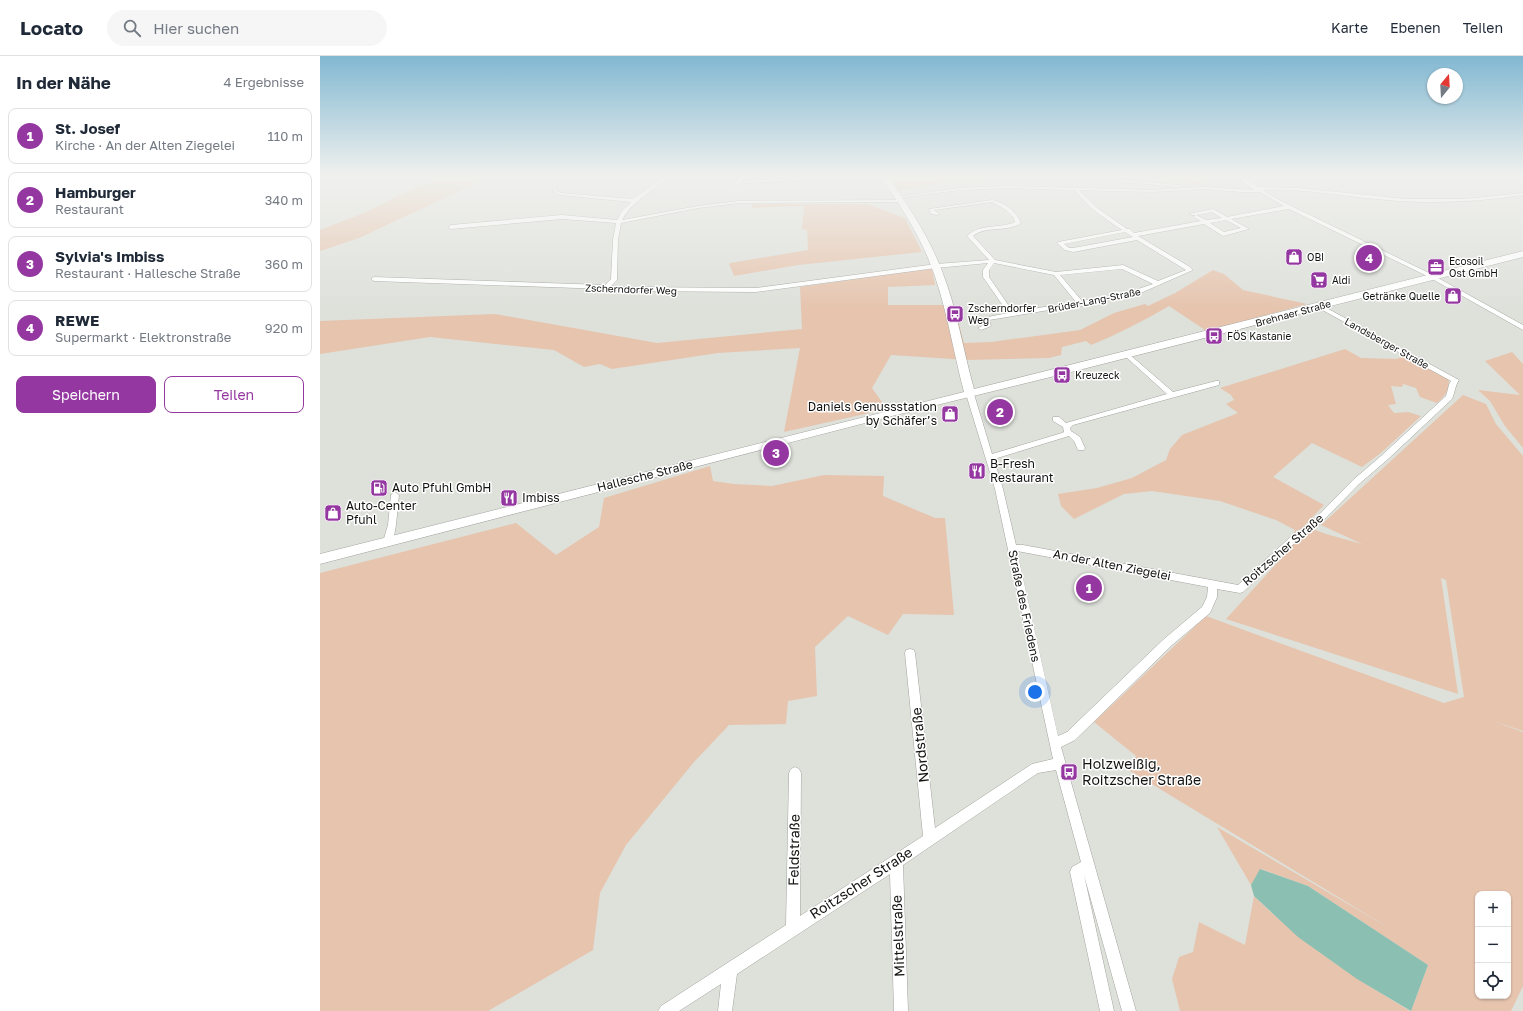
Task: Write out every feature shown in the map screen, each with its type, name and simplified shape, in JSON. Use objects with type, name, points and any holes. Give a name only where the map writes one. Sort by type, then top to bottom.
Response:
[{"type":"main road","points":[[913,221],[920,231],[936,266],[945,293],[970,394]]},
{"type":"main road","name":"Brehnaer Straße","points":[[970,394],[1523,254]]},
{"type":"main road","name":"Hallesche Straße","points":[[320,559],[970,394]]},
{"type":"street","points":[[451,227],[522,221]]},
{"type":"street","points":[[603,221],[619,222],[627,221]]},
{"type":"street","points":[[1012,315],[986,278],[986,270],[993,261],[970,236],[976,231],[1011,226],[1019,221]]},
{"type":"street","points":[[1115,221],[1136,236]]},
{"type":"street","points":[[1128,230],[1060,243],[1067,249],[1073,250],[1212,221]]},
{"type":"street","points":[[1204,222],[1223,234],[1246,229],[1231,221]]},
{"type":"street","points":[[1317,221],[1433,278],[1523,328]]},
{"type":"street","points":[[606,287],[614,280],[619,222]]},
{"type":"street","name":"Brüder-Lang-Straße","points":[[981,328],[988,326],[985,319],[1081,304],[1141,291],[1190,270],[1136,236]]},
{"type":"street","name":"Zscherndorfer Weg","points":[[374,279],[630,289],[756,290],[936,266],[993,261],[1056,274],[1123,267],[1159,284]]},
{"type":"street","points":[[1056,274],[1081,304]]},
{"type":"street","name":"Landsberger Straße","points":[[1319,306],[1455,380]]},
{"type":"street","points":[[1127,355],[1172,395]]},
{"type":"street","name":"Roitzscher Straße","points":[[1213,584],[1240,589],[1299,534],[1313,526],[1356,482],[1449,397],[1452,390],[1452,384],[1455,380]]},
{"type":"street","points":[[1068,430],[1070,423],[1216,383]]},
{"type":"street","name":"Straße des Friedens","points":[[970,394],[999,489],[1059,764],[1129,1011]]},
{"type":"street","points":[[1056,419],[1075,436],[1081,448]]},
{"type":"street","points":[[989,458],[1068,430]]},
{"type":"street","points":[[388,542],[392,525],[395,495]]},
{"type":"street","name":"An der Alten Ziegelei","points":[[1011,548],[1023,548],[1213,584]]},
{"type":"street","points":[[1054,742],[1062,741],[1071,736],[1168,642],[1206,610],[1212,596],[1213,584]]},
{"type":"street","name":"Nordstraße","points":[[910,653],[930,838]]},
{"type":"street","name":"Roitzscher Straße","points":[[666,1011],[896,862],[1036,768],[1059,764]]},
{"type":"street","name":"Feldstraße","points":[[793,928],[794,773]]},
{"type":"street","name":"Mittelstraße","points":[[896,862],[901,1011]]},
{"type":"street","points":[[1088,865],[1077,872],[1107,1011]]},
{"type":"street","points":[[725,1011],[730,970]]},
{"type":"shaded area","points":[[344,221],[396,221],[359,238],[320,251],[320,230]]},
{"type":"shaded area","points":[[803,221],[906,221],[922,252],[798,265],[734,276],[729,264],[730,263],[808,250],[807,230],[802,229]]},
{"type":"shaded area","points":[[932,268],[935,285],[888,287],[888,305],[954,305],[964,343],[991,342],[1080,330],[1114,313],[1145,304],[1148,306],[1175,293],[1213,270],[1224,274],[1243,290],[1307,304],[1215,329],[1205,330],[1169,306],[1130,327],[1091,345],[1086,341],[1062,347],[1061,355],[1049,358],[968,360],[891,355],[872,388],[887,409],[784,432],[800,348],[718,353],[612,369],[600,364],[584,367],[554,350],[430,337],[320,354],[320,321],[495,314],[657,343],[802,329],[800,287]]},
{"type":"shaded area","points":[[1345,349],[1361,358],[1396,359],[1405,356],[1449,379],[1448,387],[1443,398],[1437,403],[1420,397],[1416,388],[1403,384],[1402,387],[1391,386],[1396,404],[1388,405],[1394,413],[1408,412],[1421,416],[1382,452],[1362,467],[1312,443],[1273,477],[1324,505],[1304,526],[1362,544],[1321,525],[1463,395],[1486,404],[1496,424],[1523,456],[1523,731],[1490,720],[1523,732],[1523,986],[1511,1011],[1411,1011],[1428,965],[1308,886],[1261,869],[1251,885],[1217,827],[1394,931],[1127,769],[1136,756],[1094,722],[1206,616],[1444,703],[1464,697],[1446,580],[1441,578],[1458,694],[1226,619],[1288,551],[1295,530],[1276,520],[1220,501],[1152,491],[1124,494],[1074,519],[1061,506],[1058,494],[1097,488],[1132,478],[1166,460],[1170,449],[1182,435],[1238,413],[1226,404],[1234,400],[1231,395],[1220,388]]},
{"type":"shaded area","points":[[1512,352],[1523,364],[1523,448],[1505,426],[1490,401],[1478,390],[1520,395],[1485,361]]},
{"type":"shaded area","points":[[710,466],[713,481],[734,484],[772,486],[824,475],[884,476],[883,496],[935,518],[945,518],[954,615],[903,614],[888,635],[848,616],[815,647],[817,696],[788,701],[786,724],[729,725],[694,762],[626,845],[600,893],[593,950],[488,1011],[320,1011],[320,573],[516,523],[556,555],[599,527],[604,498]]},
{"type":"shaded area","points":[[1254,896],[1309,944],[1368,986],[1410,1011],[1180,1011],[1172,979],[1179,957],[1193,952],[1199,922],[1245,945]]},
{"type":"water","points":[[1260,869],[1308,886],[1428,965],[1411,1011],[1357,979],[1298,937],[1254,896],[1251,885]]},
{"type":"place","name":"OBI","points":[[1294,257]]},
{"type":"place","name":"REWE","points":[[1369,258]]},
{"type":"place","name":"Ecosoil Ost GmbH","points":[[1436,267]]},
{"type":"place","name":"Aldi","points":[[1319,280]]},
{"type":"place","name":"Getränke Quelle","points":[[1453,296]]},
{"type":"place","name":"Zscherndorfer Weg","points":[[955,314]]},
{"type":"place","name":"FÖS Kastanie","points":[[1214,336]]},
{"type":"place","name":"Kreuzeck","points":[[1062,375]]},
{"type":"place","name":"Hamburger","points":[[1000,412]]},
{"type":"place","name":"Daniels Genussstation by Schäfer’s","points":[[950,414]]},
{"type":"place","name":"Sylvia's Imbiss","points":[[776,453]]},
{"type":"place","name":"B-Fresh Restaurant","points":[[977,471]]},
{"type":"place","name":"Auto Pfuhl GmbH","points":[[379,488]]},
{"type":"place","name":"Imbiss","points":[[509,498]]},
{"type":"place","name":"Auto-Center Pfuhl","points":[[333,513]]},
{"type":"place","name":"St. Josef","points":[[1089,588]]},
{"type":"place","name":"Holzweißig, Roitzscher Straße","points":[[1069,772]]}]
